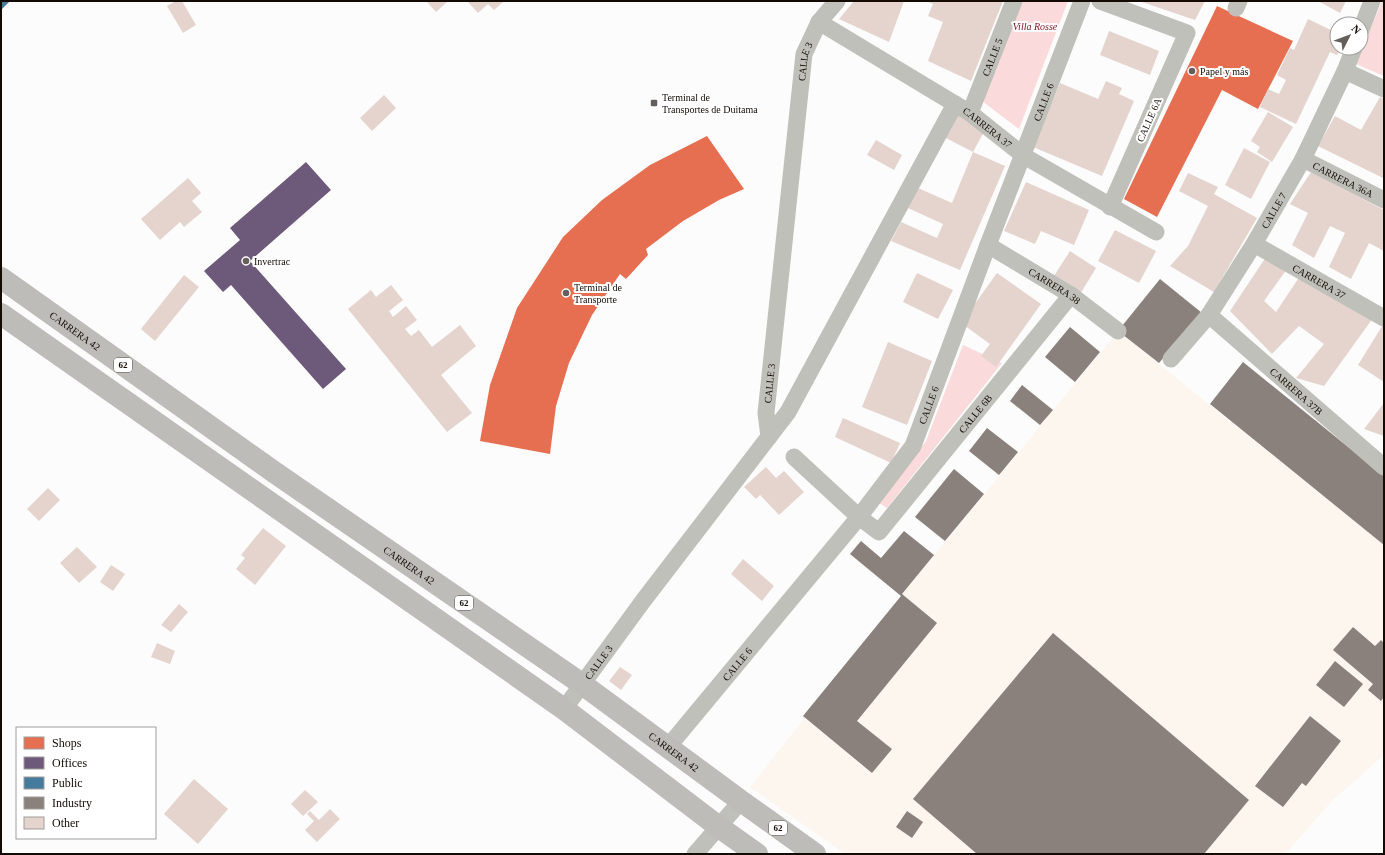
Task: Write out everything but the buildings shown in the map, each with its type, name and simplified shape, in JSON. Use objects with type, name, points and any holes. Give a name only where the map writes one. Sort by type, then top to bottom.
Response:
[{"type":"highway","name":"CARRERA 42","points":[[1,278],[268,468],[582,684],[815,854]]},
{"type":"highway","points":[[1,314],[564,709],[719,827],[757,854]]},
{"type":"street","name":"CALLE 3","points":[[564,709],[769,437],[766,413],[804,54],[820,22],[837,1]]},
{"type":"street","name":"CALLE 5","points":[[970,113],[1014,1]]},
{"type":"street","name":"CALLE 6","points":[[668,747],[859,517],[913,446],[988,245],[1024,156],[1082,1]]},
{"type":"street","name":"CALLE 6A","points":[[1100,1],[1187,33],[1110,207]]},
{"type":"street","points":[[1366,16],[1372,1]]},
{"type":"street","name":"CARRERA 37","points":[[820,22],[970,113],[1024,156],[1110,207],[1156,232]]},
{"type":"street","name":"CALLE 7","points":[[1171,360],[1209,315],[1254,244],[1303,159],[1351,56]]},
{"type":"street","points":[[1345,71],[1384,89]]},
{"type":"street","points":[[769,437],[788,412],[955,104]]},
{"type":"street","name":"CARRERA 36A","points":[[1303,159],[1384,200]]},
{"type":"street","name":"CARRERA 37","points":[[1254,244],[1384,318]]},
{"type":"street","name":"CARRERA 38","points":[[988,245],[1071,294],[1118,331]]},
{"type":"street","name":"CALLE 6B","points":[[859,517],[879,532],[1071,294]]},
{"type":"street","name":"CARRERA 37B","points":[[1209,315],[1384,467]]},
{"type":"street","points":[[1364,450],[1384,455]]},
{"type":"street","points":[[794,457],[859,517]]},
{"type":"street","points":[[695,854],[741,801]]},
{"type":"shaded area","points":[[1118,331],[1384,545],[1384,755],[1333,800],[1285,854],[845,854],[750,787],[901,596]]},
{"type":"green space","name":"Villa Rosse","points":[[1020,1],[1068,1],[1019,129],[982,101]]},
{"type":"green space","points":[[1382,1],[1384,1],[1384,76],[1356,64],[1359,56],[1369,56],[1369,32]]},
{"type":"green space","points":[[963,345],[1002,363],[887,508],[879,503],[926,441]]},
{"type":"place","name":"Papel y más","points":[[1192,71]]},
{"type":"place","name":"Terminal de Transportes de Duitama","points":[[654,103]]},
{"type":"place","name":"Invertrac","points":[[246,261]]},
{"type":"place","name":"Terminal de Transporte","points":[[566,293]]}]
